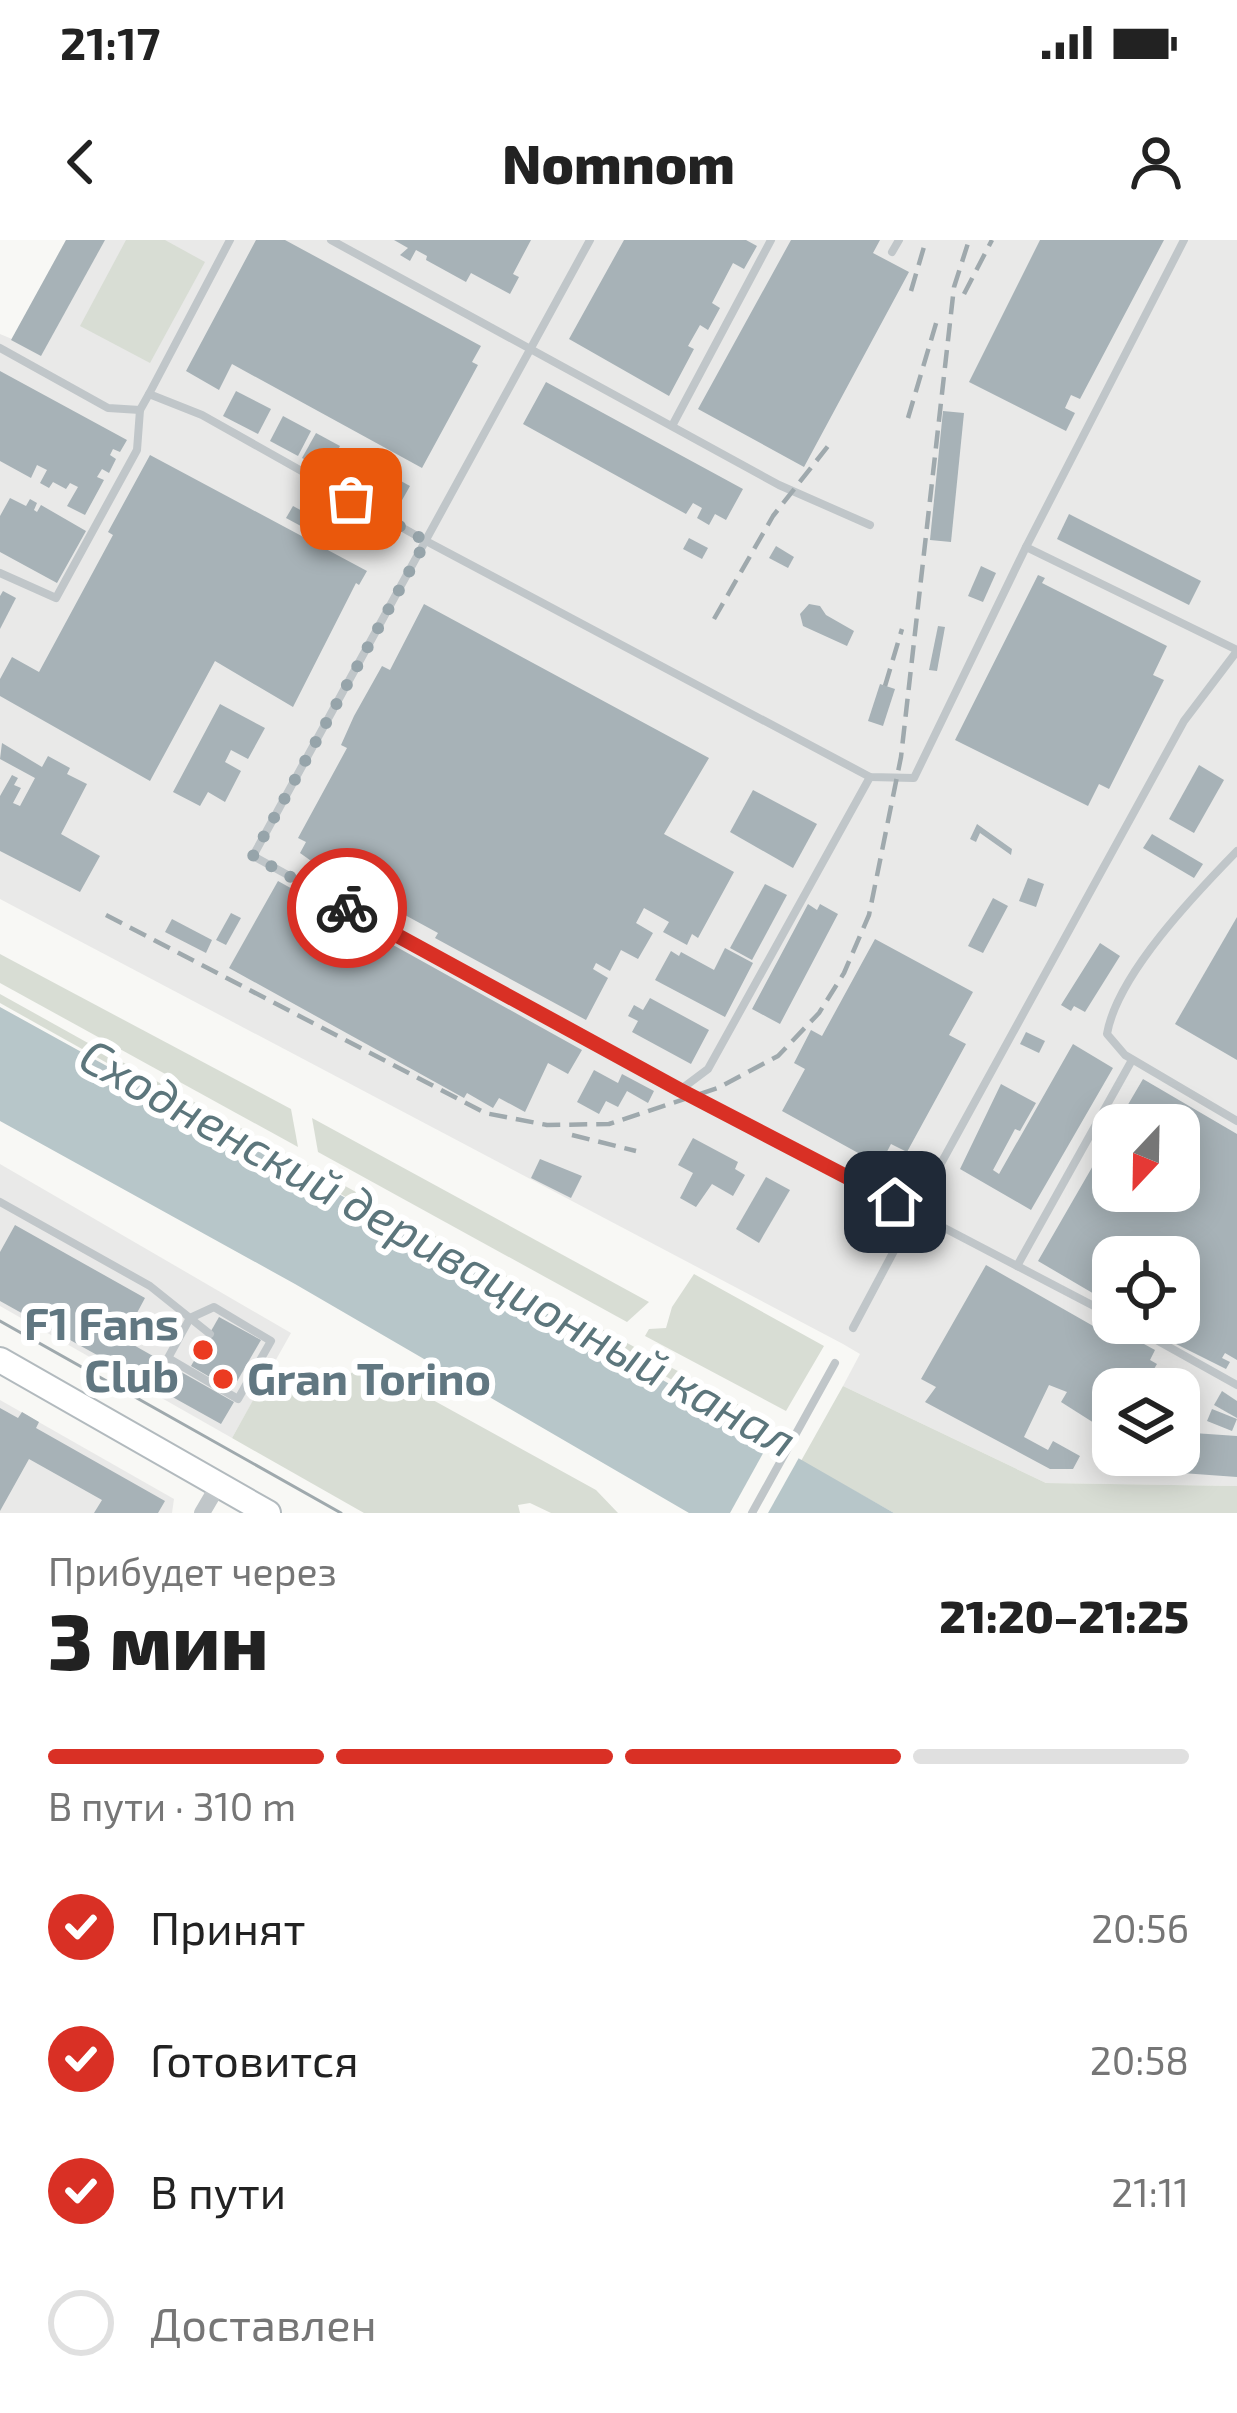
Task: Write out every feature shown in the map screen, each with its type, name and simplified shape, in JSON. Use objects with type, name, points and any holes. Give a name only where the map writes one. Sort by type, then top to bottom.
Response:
[{"type":"street","points":[[0,1360],[268,1513]]},
{"type":"street","points":[[202,1513],[219,1484]]},
{"type":"lane","points":[[0,573],[56,598],[137,450],[140,410],[230,240]]},
{"type":"lane","points":[[331,240],[801,496],[870,525]]},
{"type":"lane","points":[[590,240],[253,856],[895,1202]]},
{"type":"lane","points":[[672,426],[771,240]]},
{"type":"lane","points":[[892,252],[898,240]]},
{"type":"lane","points":[[149,394],[202,415],[426,541],[870,777],[914,778],[1184,240]]},
{"type":"lane","points":[[0,348],[108,408],[140,410]]},
{"type":"lane","points":[[853,1328],[1184,721],[1237,650],[1026,547]]},
{"type":"lane","points":[[680,1090],[708,1069],[870,777]]},
{"type":"lane","points":[[1237,851],[1178,912],[1111,1012],[1107,1034],[1132,1060],[1237,1121]]},
{"type":"lane","points":[[1017,1266],[1132,1060]]},
{"type":"lane","points":[[0,1202],[150,1286],[210,1334]]},
{"type":"lane","points":[[931,1221],[1092,1305]]},
{"type":"lane","points":[[214,1307],[271,1340],[254,1360],[238,1399],[168,1358],[190,1318],[214,1307]]},
{"type":"lane","points":[[1164,1344],[1237,1385]]},
{"type":"lane","points":[[752,1513],[835,1363]]},
{"type":"shaded area","points":[[66,240],[1237,240],[1237,1486],[1046,1483],[843,1386],[860,1354],[843,1344],[0,899],[0,334],[12,339]]},
{"type":"shaded area","points":[[126,240],[165,240],[205,262],[150,363],[80,326]]},
{"type":"shaded area","points":[[0,954],[291,1109],[298,1147],[0,983]]},
{"type":"shaded area","points":[[0,994],[771,1423],[765,1432],[0,1003]]},
{"type":"shaded area","name":"Сходненский деривационный канал","points":[[0,1007],[344,1197],[894,1513],[689,1513],[295,1284],[0,1121]]},
{"type":"shaded area","points":[[312,1118],[649,1302],[627,1322],[318,1152]]},
{"type":"shaded area","points":[[0,1164],[291,1333],[232,1438],[0,1306]]},
{"type":"shaded area","points":[[694,1274],[824,1346],[786,1411],[645,1336],[649,1329],[666,1328],[672,1307]]},
{"type":"shaded area","points":[[354,1371],[393,1378],[596,1490],[618,1513],[551,1513],[530,1503],[518,1505],[520,1513],[364,1513],[232,1438],[263,1382],[334,1386]]},
{"type":"shaded area","points":[[843,1386],[1046,1483],[1237,1486],[1237,1513],[894,1513],[801,1461]]},
{"type":"shaded area","points":[[0,1400],[174,1499],[172,1513],[0,1513]]},
{"type":"pier","points":[[772,1437],[801,1454],[768,1513],[730,1513]]},
{"type":"building","points":[[66,240],[105,240],[41,356],[11,340]]},
{"type":"building","points":[[256,240],[285,240],[481,346],[472,362],[478,365],[422,468],[232,364],[219,390],[186,371]]},
{"type":"building","points":[[394,240],[531,240],[513,274],[519,277],[510,294],[471,273],[466,282],[416,250],[410,261],[400,255],[408,248]]},
{"type":"building","points":[[624,240],[746,240],[757,246],[744,269],[733,263],[712,303],[720,308],[708,330],[700,325],[688,346],[694,349],[669,396],[569,339]]},
{"type":"building","points":[[791,240],[880,240],[873,253],[909,272],[804,467],[698,409]]},
{"type":"building","points":[[1040,240],[1164,240],[1080,399],[1071,395],[1065,408],[1075,413],[1066,431],[969,382]]},
{"type":"building","points":[[0,371],[127,440],[120,452],[113,449],[110,455],[116,459],[109,473],[102,469],[97,477],[104,480],[85,515],[67,506],[78,487],[70,483],[66,489],[53,482],[49,488],[40,483],[47,470],[37,465],[31,478],[0,461]]},
{"type":"building","points":[[546,382],[743,489],[726,520],[715,514],[709,525],[697,518],[702,508],[693,503],[686,514],[523,424]]},
{"type":"building","points":[[236,391],[271,409],[258,434],[223,416]]},
{"type":"building","points":[[943,411],[964,413],[951,542],[930,540]]},
{"type":"building","points":[[283,416],[311,431],[298,456],[270,441]]},
{"type":"building","points":[[316,433],[340,446],[326,471],[302,458]]},
{"type":"building","points":[[350,453],[380,469],[366,493],[337,477]]},
{"type":"building","points":[[150,455],[367,571],[356,583],[293,707],[215,661],[150,781],[0,696],[0,679],[12,657],[39,672]]},
{"type":"building","points":[[388,474],[410,486],[397,509],[375,497]]},
{"type":"building","points":[[10,498],[26,506],[30,499],[37,503],[37,512],[41,505],[86,531],[57,583],[0,552],[0,516]]},
{"type":"building","points":[[293,506],[330,526],[323,538],[286,518]]},
{"type":"building","points":[[1069,514],[1201,581],[1189,605],[1057,539]]},
{"type":"building","points":[[689,538],[708,548],[702,559],[683,549]]},
{"type":"building","points":[[776,546],[794,557],[788,568],[769,558]]},
{"type":"building","points":[[981,566],[996,573],[983,602],[968,596]]},
{"type":"building","points":[[1038,575],[1045,578],[1042,583],[1167,646],[1153,675],[1164,680],[1109,789],[1099,784],[1088,806],[955,740]]},
{"type":"building","points":[[3,591],[16,598],[0,629],[0,596]]},
{"type":"building","points":[[424,604],[709,758],[664,834],[734,872],[698,938],[692,934],[687,945],[663,932],[669,922],[644,908],[636,923],[653,933],[638,959],[621,950],[610,971],[596,963],[593,969],[608,978],[586,1020],[337,878],[344,864],[338,861],[331,875],[300,853],[306,842],[298,838],[347,748],[341,745],[354,716],[382,666],[390,670]]},
{"type":"building","points":[[809,604],[820,606],[826,615],[854,631],[847,646],[803,626],[800,614]]},
{"type":"building","points":[[938,626],[945,627],[937,671],[929,670]]},
{"type":"building","points":[[880,684],[895,689],[883,726],[868,721]]},
{"type":"building","points":[[220,704],[265,728],[248,759],[231,750],[225,762],[241,771],[225,802],[208,792],[200,806],[173,792]]},
{"type":"building","points":[[2,743],[42,767],[48,756],[87,784],[61,834],[100,856],[80,892],[0,851],[0,796],[12,775],[18,778],[14,785],[21,788],[13,803],[20,806],[35,778],[0,759]]},
{"type":"building","points":[[1199,765],[1224,780],[1194,833],[1169,819]]},
{"type":"building","points":[[753,790],[817,824],[793,868],[730,832]]},
{"type":"building","points":[[977,824],[1012,849],[1011,855],[980,833],[976,842],[970,839]]},
{"type":"building","points":[[1152,834],[1203,864],[1194,878],[1143,848]]},
{"type":"building","points":[[1028,878],[1044,884],[1036,907],[1019,901]]},
{"type":"building","points":[[278,881],[582,1050],[568,1074],[548,1063],[525,1112],[499,1098],[493,1108],[467,1093],[464,1098],[229,968]]},
{"type":"building","points":[[765,884],[787,895],[752,960],[730,948]]},
{"type":"building","points":[[993,898],[1008,906],[983,953],[968,946]]},
{"type":"building","points":[[808,904],[817,910],[820,904],[838,914],[780,1024],[752,1009]]},
{"type":"building","points":[[231,913],[241,918],[226,945],[216,940]]},
{"type":"building","points":[[1237,917],[1237,1060],[1175,1024]]},
{"type":"building","points":[[172,919],[212,940],[206,953],[165,932]]},
{"type":"building","points":[[875,939],[973,992],[949,1035],[966,1044],[907,1152],[891,1144],[880,1165],[782,1111],[805,1069],[794,1063],[811,1030],[822,1036]]},
{"type":"building","points":[[1100,943],[1120,956],[1085,1012],[1074,1006],[1071,1011],[1061,1005]]},
{"type":"building","points":[[725,948],[753,963],[725,1017],[655,980],[671,951],[714,970]]},
{"type":"building","points":[[650,998],[709,1030],[691,1064],[632,1032],[638,1021],[628,1016],[634,1005],[643,1010]]},
{"type":"building","points":[[1026,1032],[1045,1041],[1039,1053],[1020,1044]]},
{"type":"building","points":[[1073,1044],[1113,1068],[1031,1210],[960,1169],[1001,1084],[1036,1103],[1020,1131],[1015,1129],[993,1170],[999,1174]]},
{"type":"building","points":[[594,1070],[618,1083],[622,1074],[654,1091],[648,1103],[627,1091],[618,1107],[606,1101],[599,1114],[577,1102]]},
{"type":"building","points":[[1143,1079],[1186,1104],[1128,1104]]},
{"type":"building","points":[[1200,1112],[1237,1134],[1237,1360],[1225,1353],[1222,1358],[1230,1362],[1226,1369],[1176,1344],[1200,1344],[1200,1236],[1092,1236],[1092,1293],[1038,1261],[1092,1167],[1092,1212],[1200,1212]]},
{"type":"building","points":[[693,1138],[738,1162],[735,1169],[745,1175],[733,1196],[712,1184],[696,1207],[680,1198],[693,1173],[678,1165]]},
{"type":"building","points":[[540,1159],[582,1176],[571,1198],[531,1178]]},
{"type":"building","points":[[766,1177],[790,1190],[759,1243],[736,1229]]},
{"type":"building","points":[[15,1225],[145,1298],[123,1339],[234,1402],[221,1424],[0,1301],[0,1252]]},
{"type":"building","points":[[986,1265],[1092,1325],[1092,1344],[1144,1344],[1155,1350],[1150,1360],[1157,1364],[1155,1368],[1092,1368],[1092,1422],[1061,1402],[1067,1392],[1049,1385],[1024,1437],[1048,1450],[1053,1441],[1080,1456],[1073,1469],[1050,1469],[925,1402],[936,1387],[921,1379]]},
{"type":"building","points":[[219,1317],[261,1340],[232,1390],[191,1366]]},
{"type":"building","points":[[1222,1391],[1237,1401],[1237,1418],[1214,1405]]},
{"type":"building","points":[[0,1408],[18,1418],[22,1412],[39,1422],[36,1428],[165,1501],[158,1513],[94,1513],[102,1500],[29,1459],[0,1511]]},
{"type":"building","points":[[1212,1409],[1237,1419],[1232,1431],[1207,1421]]},
{"type":"building","points":[[1200,1433],[1237,1436],[1237,1477],[1200,1474]]},
{"type":"tram line","points":[[0,1321],[341,1513]]},
{"type":"railway","points":[[911,291],[926,240]]},
{"type":"railway","points":[[106,915],[485,1113],[547,1125],[609,1124],[718,1088],[778,1056],[819,1013],[844,973],[869,915],[901,757],[954,287],[969,240]]},
{"type":"railway","points":[[964,294],[992,240]]},
{"type":"railway","points":[[908,418],[937,320]]},
{"type":"railway","points":[[714,619],[773,516],[832,441]]},
{"type":"railway","points":[[885,686],[902,629]]},
{"type":"railway","points":[[572,1135],[636,1151]]},
{"type":"way so far","points":[[347,908],[253,856],[426,541],[351,499]]},
{"type":"place","name":"F1 Fans Club","points":[[203,1350]]},
{"type":"place","name":"Gran Torino","points":[[223,1379]]},
{"type":"route","points":[[347,908],[895,1202]]}]
